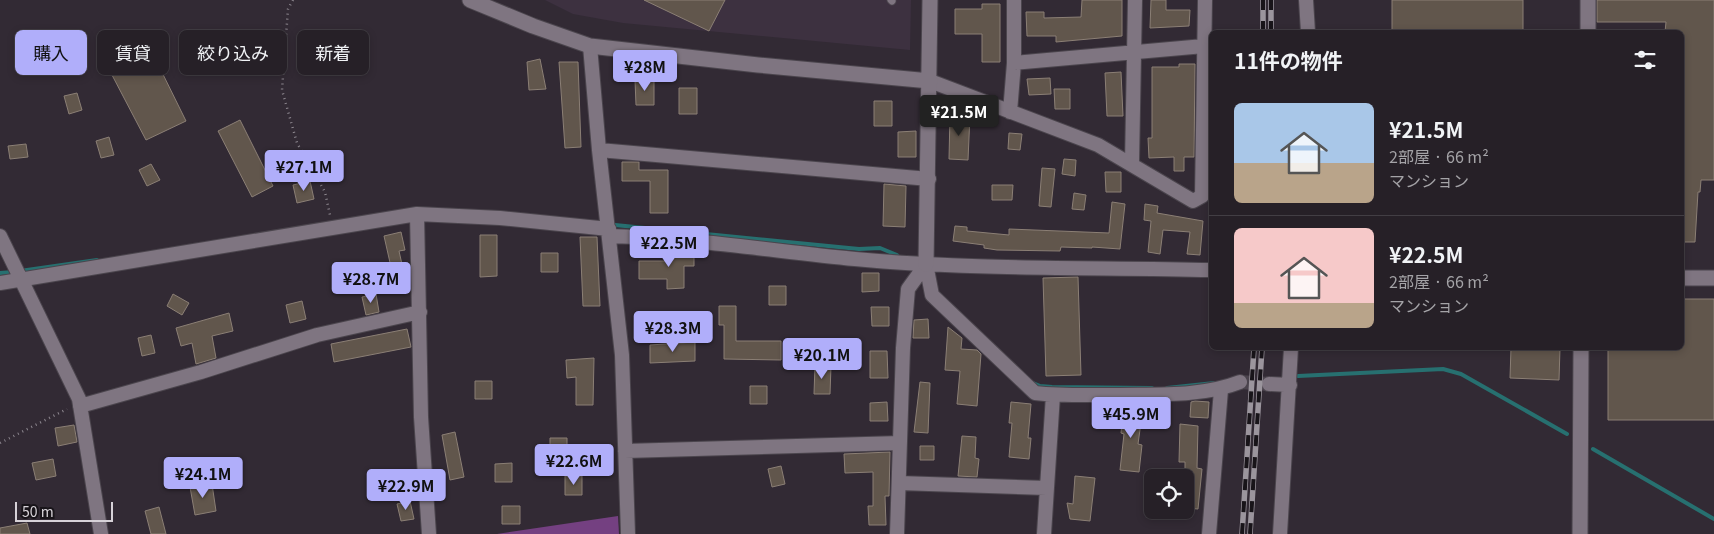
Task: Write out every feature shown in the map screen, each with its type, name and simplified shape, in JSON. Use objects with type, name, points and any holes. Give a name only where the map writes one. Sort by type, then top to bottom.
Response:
[{"type":"street","points":[[470,0],[533,26],[590,46],[758,65],[930,81],[1098,145],[1132,163],[1193,201],[1202,196],[1205,0]]},
{"type":"street","points":[[930,0],[929,179],[926,264],[932,295],[1035,393],[1053,395],[1156,394],[1221,390],[1240,382]]},
{"type":"street","points":[[1010,112],[1014,63],[1014,0]]},
{"type":"street","points":[[1132,163],[1135,0]]},
{"type":"street","points":[[1306,0],[1308,30]]},
{"type":"street","points":[[1588,0],[1588,30]]},
{"type":"street","points":[[590,46],[599,150],[610,233],[622,355],[628,534]]},
{"type":"street","points":[[1014,63],[1204,46]]},
{"type":"street","points":[[599,150],[929,179]]},
{"type":"street","points":[[417,214],[421,417],[429,534]]},
{"type":"street","points":[[0,283],[417,214],[500,218],[610,233],[855,259],[926,264],[1209,270]]},
{"type":"street","points":[[0,236],[80,404],[101,534]]},
{"type":"street","points":[[897,534],[908,289],[926,264]]},
{"type":"street","points":[[1684,278],[1714,278]]},
{"type":"street","points":[[80,404],[201,372],[317,335],[420,312]]},
{"type":"street","points":[[1280,534],[1291,350]]},
{"type":"street","points":[[1580,534],[1581,350]]},
{"type":"street","points":[[1268,384],[1290,385]]},
{"type":"street","points":[[1209,534],[1221,390]]},
{"type":"street","points":[[1044,534],[1053,395]]},
{"type":"street","points":[[625,450],[900,443]]},
{"type":"street","points":[[899,483],[1046,488]]},
{"type":"path","points":[[293,0],[288,9],[282,90],[297,142],[324,192],[333,229]]},
{"type":"path","points":[[0,443],[80,404]]},
{"type":"shaded area","points":[[545,0],[911,0],[910,50],[623,23],[573,14]]},
{"type":"shaded area","points":[[618,516],[619,534],[497,534]]},
{"type":"building","points":[[644,0],[725,0],[709,31]]},
{"type":"building","points":[[1082,0],[1122,0],[1122,36],[1056,42],[1056,36],[1027,36],[1026,12],[1044,12],[1044,18],[1081,17]]},
{"type":"building","points":[[1151,0],[1166,0],[1166,10],[1190,10],[1189,26],[1150,28]]},
{"type":"building","points":[[1392,0],[1523,0],[1523,30],[1392,30]]},
{"type":"building","points":[[1597,0],[1714,0],[1714,180],[1701,180],[1700,192],[1698,192],[1695,242],[1684,242],[1684,30],[1665,30],[1666,22],[1597,22]]},
{"type":"building","points":[[982,4],[1000,4],[1000,62],[982,62],[982,34],[955,34],[955,9],[982,9]]},
{"type":"building","points":[[540,59],[546,89],[529,90],[527,62]]},
{"type":"building","points":[[559,62],[578,62],[581,147],[565,148]]},
{"type":"building","points":[[1179,64],[1195,64],[1194,157],[1184,157],[1184,171],[1174,171],[1174,157],[1149,158],[1148,138],[1152,138],[1152,67],[1179,67]]},
{"type":"building","points":[[1121,72],[1123,116],[1107,116],[1105,73]]},
{"type":"building","points":[[112,75],[163,75],[186,121],[146,140]]},
{"type":"building","points":[[1050,78],[1051,94],[1029,95],[1027,79]]},
{"type":"building","points":[[635,80],[654,80],[654,105],[636,105]]},
{"type":"building","points":[[679,88],[697,88],[697,114],[679,114]]},
{"type":"building","points":[[1054,89],[1070,89],[1070,109],[1055,109]]},
{"type":"building","points":[[77,93],[82,110],[69,114],[64,96]]},
{"type":"building","points":[[874,101],[892,101],[892,126],[874,126]]},
{"type":"building","points":[[950,115],[970,115],[968,160],[949,159]]},
{"type":"building","points":[[240,120],[273,186],[252,197],[218,131]]},
{"type":"building","points":[[916,131],[916,157],[898,157],[898,132]]},
{"type":"building","points":[[1009,133],[1022,134],[1020,150],[1008,149]]},
{"type":"building","points":[[109,137],[114,155],[101,158],[96,141]]},
{"type":"building","points":[[26,144],[28,157],[10,159],[8,146]]},
{"type":"building","points":[[1064,159],[1076,160],[1075,176],[1062,174]]},
{"type":"building","points":[[622,162],[639,162],[639,170],[668,170],[668,213],[650,213],[650,181],[622,181]]},
{"type":"building","points":[[151,164],[160,180],[147,186],[139,170]]},
{"type":"building","points":[[1042,168],[1055,169],[1051,207],[1039,206]]},
{"type":"building","points":[[1105,172],[1121,172],[1121,192],[1106,192]]},
{"type":"building","points":[[310,181],[314,199],[297,203],[293,185]]},
{"type":"building","points":[[884,184],[906,186],[905,227],[883,226]]},
{"type":"building","points":[[992,185],[1013,185],[1012,200],[992,200]]},
{"type":"building","points":[[1074,193],[1086,195],[1084,210],[1072,209]]},
{"type":"building","points":[[1112,202],[1125,204],[1120,249],[1061,247],[1060,251],[997,250],[984,248],[984,245],[953,241],[955,226],[967,227],[967,231],[1009,235],[1009,229],[1109,233]]},
{"type":"building","points":[[1145,204],[1158,206],[1157,213],[1203,221],[1200,255],[1187,254],[1190,232],[1163,230],[1160,254],[1148,252],[1151,221],[1144,220]]},
{"type":"building","points":[[401,232],[405,250],[399,251],[406,282],[389,286],[385,268],[391,267],[384,236]]},
{"type":"building","points":[[480,235],[497,235],[497,276],[480,277]]},
{"type":"building","points":[[580,237],[597,237],[600,306],[583,306]]},
{"type":"building","points":[[666,248],[694,250],[694,266],[684,266],[684,288],[667,289],[667,279],[639,279],[639,261],[666,261]]},
{"type":"building","points":[[541,253],[558,253],[558,272],[541,272]]},
{"type":"building","points":[[862,273],[879,273],[879,291],[862,292]]},
{"type":"building","points":[[1078,277],[1081,375],[1046,376],[1043,278]]},
{"type":"building","points":[[769,286],[786,286],[786,305],[769,305]]},
{"type":"building","points":[[173,294],[189,303],[182,315],[167,306]]},
{"type":"building","points":[[376,294],[379,312],[366,315],[362,297]]},
{"type":"building","points":[[1684,299],[1714,299],[1714,420],[1608,420],[1608,350],[1684,350]]},
{"type":"building","points":[[302,301],[306,319],[290,323],[286,305]]},
{"type":"building","points":[[719,306],[736,306],[736,341],[781,341],[781,360],[724,359],[724,325],[719,325]]},
{"type":"building","points":[[871,307],[889,307],[889,326],[872,326]]},
{"type":"building","points":[[229,313],[233,331],[212,336],[216,358],[196,364],[192,343],[181,346],[176,328]]},
{"type":"building","points":[[928,319],[929,338],[913,338],[914,320]]},
{"type":"building","points":[[948,327],[962,338],[961,349],[977,350],[981,354],[977,406],[957,404],[960,371],[945,370]]},
{"type":"building","points":[[407,329],[411,347],[334,362],[331,344]]},
{"type":"building","points":[[151,335],[155,353],[142,356],[138,338]]},
{"type":"building","points":[[695,342],[695,361],[650,363],[650,345]]},
{"type":"building","points":[[1511,350],[1560,350],[1559,380],[1510,378]]},
{"type":"building","points":[[870,351],[887,351],[888,378],[870,378]]},
{"type":"building","points":[[594,358],[593,405],[576,405],[576,377],[567,378],[566,360]]},
{"type":"building","points":[[815,365],[831,366],[830,394],[814,394]]},
{"type":"building","points":[[475,381],[492,381],[492,399],[475,399]]},
{"type":"building","points":[[920,382],[930,383],[928,433],[914,432]]},
{"type":"building","points":[[750,386],[767,386],[767,404],[750,404]]},
{"type":"building","points":[[887,402],[888,421],[870,421],[870,403]]},
{"type":"building","points":[[1011,402],[1031,404],[1028,438],[1031,438],[1029,459],[1009,457],[1012,423],[1009,423]]},
{"type":"building","points":[[1191,402],[1209,402],[1208,418],[1190,417]]},
{"type":"building","points":[[1124,406],[1143,408],[1138,444],[1142,445],[1139,472],[1120,470],[1124,434],[1121,433]]},
{"type":"building","points":[[1180,424],[1198,426],[1197,468],[1202,469],[1198,509],[1194,509],[1194,469],[1185,469],[1185,462],[1179,462]]},
{"type":"building","points":[[74,425],[77,442],[58,446],[55,428]]},
{"type":"building","points":[[455,432],[464,477],[450,480],[442,435]]},
{"type":"building","points":[[962,436],[976,437],[975,458],[979,459],[977,477],[958,476]]},
{"type":"building","points":[[550,438],[567,438],[567,456],[550,456]]},
{"type":"building","points":[[920,446],[934,446],[934,460],[920,460]]},
{"type":"building","points":[[890,452],[889,496],[885,496],[886,525],[869,525],[868,506],[873,506],[873,472],[845,473],[844,454]]},
{"type":"building","points":[[53,459],[56,476],[36,480],[32,463]]},
{"type":"building","points":[[512,463],[512,482],[495,482],[495,464]]},
{"type":"building","points":[[781,466],[785,484],[772,487],[768,469]]},
{"type":"building","points":[[565,476],[582,476],[582,495],[565,495]]},
{"type":"building","points":[[1075,476],[1095,478],[1090,521],[1070,519],[1067,503],[1073,504]]},
{"type":"building","points":[[212,484],[216,511],[195,515],[190,487]]},
{"type":"building","points":[[410,501],[414,519],[401,521],[397,504]]},
{"type":"building","points":[[502,506],[520,506],[520,524],[502,524]]},
{"type":"building","points":[[159,507],[166,534],[151,534],[145,511]]},
{"type":"building","points":[[27,523],[30,534],[0,534],[0,528]]},
{"type":"waterway","points":[[615,225],[859,249],[880,248],[897,255]]},
{"type":"waterway","points":[[20,271],[97,260]]},
{"type":"waterway","points":[[0,273],[13,272]]},
{"type":"waterway","points":[[1298,376],[1443,369],[1461,374],[1567,434]]},
{"type":"waterway","points":[[1033,383],[1052,387],[1152,388]]},
{"type":"waterway","points":[[1167,388],[1214,383]]},
{"type":"waterway","points":[[1593,449],[1714,519]]},
{"type":"tunnel","points":[[1240,382],[1269,384]]},
{"type":"railway","points":[[1263,0],[1263,30]]},
{"type":"railway","points":[[1271,0],[1271,30]]},
{"type":"railway","points":[[1242,534],[1254,350]]},
{"type":"railway","points":[[1250,534],[1262,350]]}]
